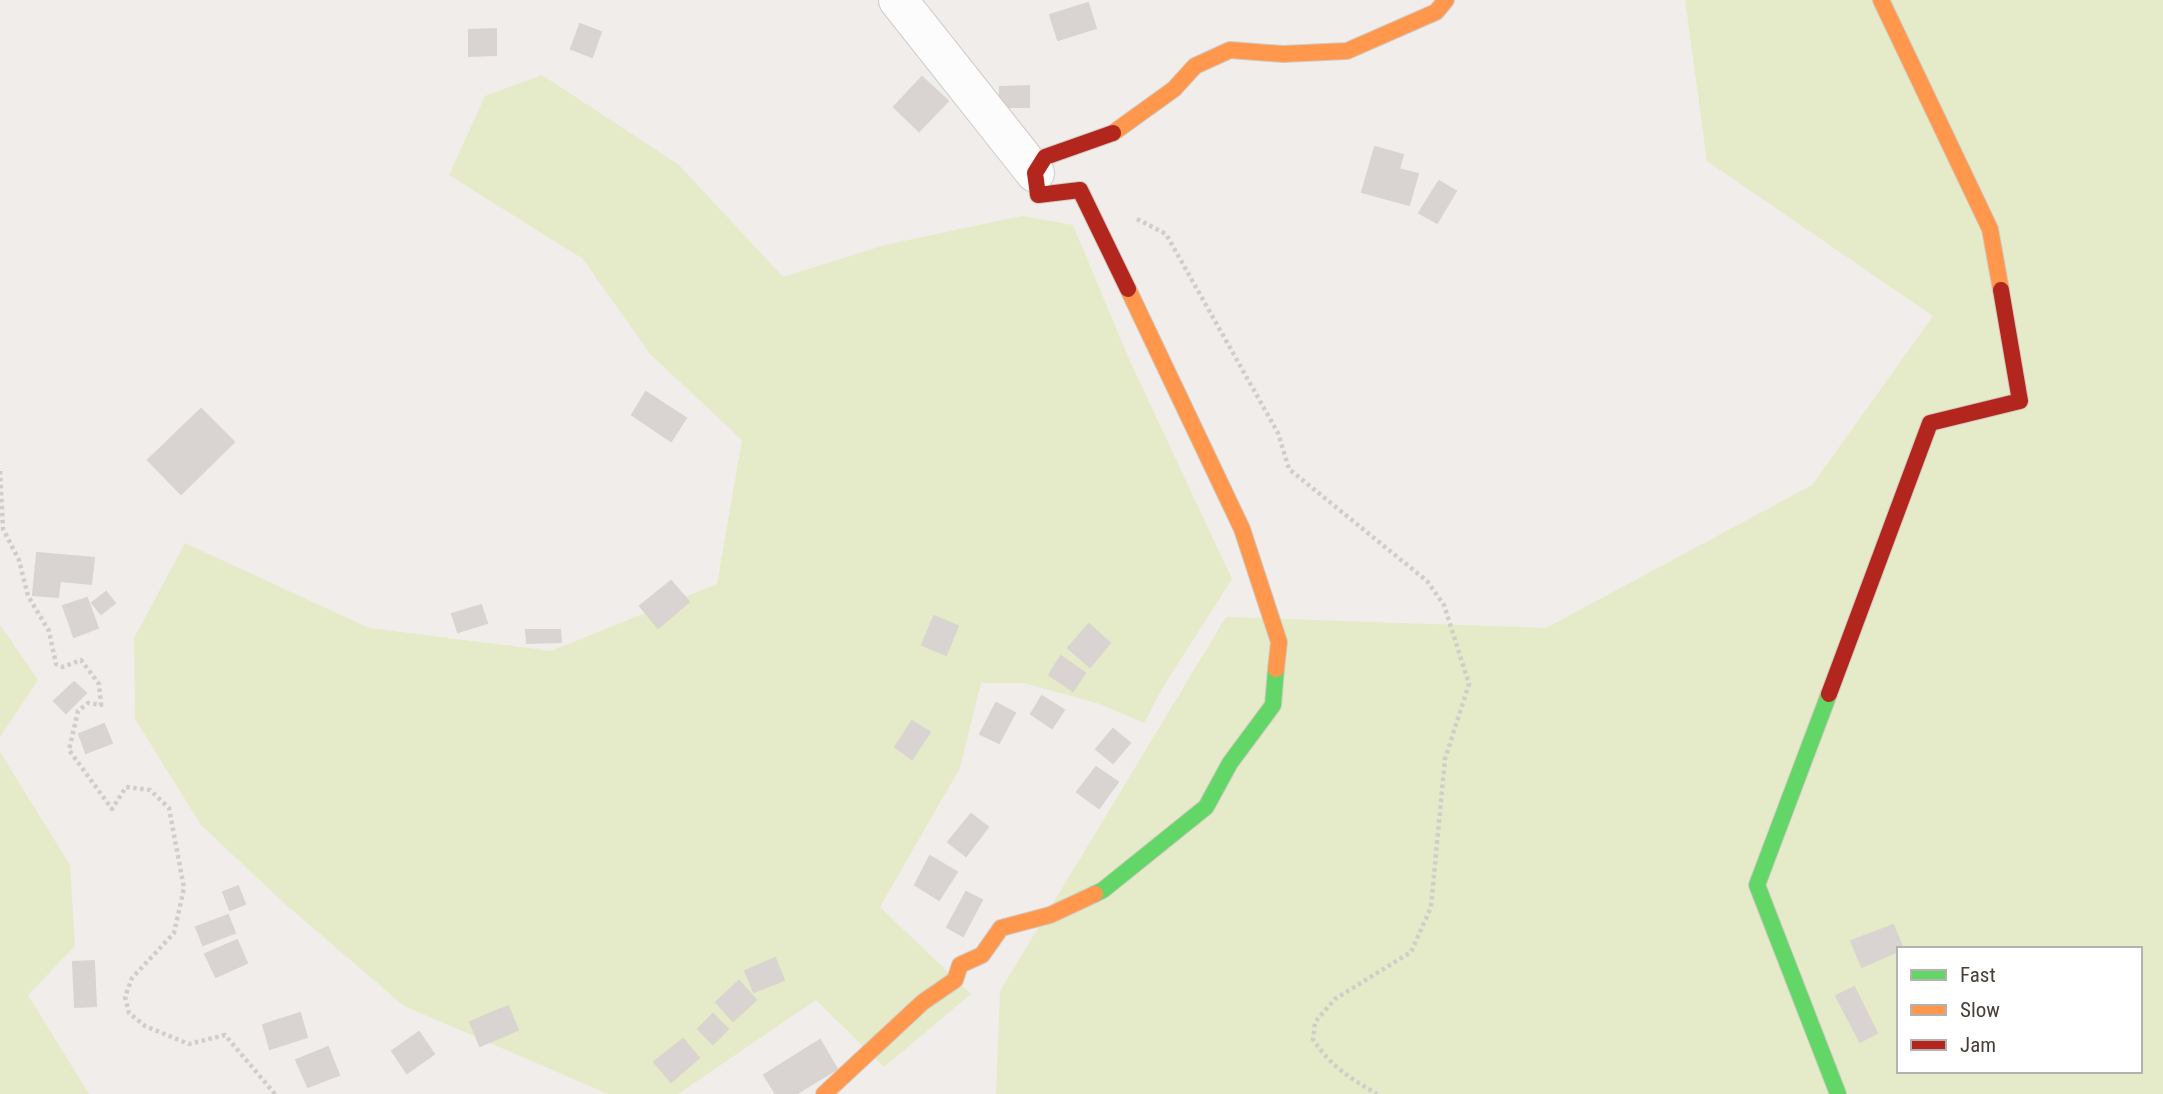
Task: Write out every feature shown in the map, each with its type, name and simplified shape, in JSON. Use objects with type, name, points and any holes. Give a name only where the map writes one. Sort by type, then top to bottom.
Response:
[{"type":"street","points":[[824,1094],[923,1002],[955,980],[960,965],[982,955],[1001,928],[1050,915],[1103,890],[1206,807],[1230,763],[1273,705],[1279,642],[1261,582],[1237,518],[1080,190],[1038,195],[1035,173],[898,0]]},
{"type":"street","points":[[1035,173],[1045,157],[1111,135],[1174,89],[1195,66],[1230,50],[1283,54],[1347,51],[1436,12],[1446,0]]},
{"type":"street","points":[[1838,1094],[1757,885],[1930,423],[2020,401],[1990,229],[1881,0]]},
{"type":"path","points":[[1129,216],[1166,234],[1278,433],[1289,469],[1427,581],[1444,605],[1469,684],[1444,759],[1431,907],[1411,952],[1335,999],[1315,1022],[1313,1039],[1325,1058],[1349,1078],[1377,1094]]},
{"type":"path","points":[[0,471],[3,529],[19,560],[28,596],[49,631],[56,664],[63,667],[81,660],[99,684],[101,705],[88,703],[78,711],[69,750],[111,808],[126,787],[150,790],[169,808],[184,888],[174,933],[132,978],[125,997],[128,1013],[145,1026],[189,1044],[225,1035],[275,1094]]},
{"type":"green space","points":[[1685,0],[2163,0],[2163,1094],[996,1094],[1000,991],[1226,617],[1546,628],[1812,485],[1933,316],[1707,161]]},
{"type":"green space","points":[[542,75],[679,165],[783,277],[885,245],[1022,216],[1073,225],[1129,359],[1232,579],[1163,687],[1144,723],[1100,704],[1024,683],[981,683],[960,768],[880,907],[971,994],[884,1067],[816,1000],[678,1094],[608,1094],[404,1006],[284,903],[201,825],[135,719],[134,638],[185,543],[369,628],[551,651],[717,584],[742,440],[650,354],[583,259],[449,175],[485,96]]},
{"type":"green space","points":[[0,625],[38,680],[0,737]]},
{"type":"green space","points":[[0,752],[70,865],[75,946],[28,995],[89,1094],[0,1094]]},
{"type":"building","points":[[1088,3],[1096,28],[1058,40],[1050,15]]},
{"type":"building","points":[[580,24],[601,32],[592,57],[571,49]]},
{"type":"building","points":[[496,29],[496,55],[469,56],[469,30]]},
{"type":"building","points":[[922,77],[948,101],[919,131],[894,107]]},
{"type":"building","points":[[1029,86],[1029,107],[1000,107],[1000,87]]},
{"type":"building","points":[[1375,147],[1403,155],[1399,169],[1418,174],[1409,205],[1362,192]]},
{"type":"building","points":[[1439,181],[1456,191],[1437,223],[1419,213]]},
{"type":"building","points":[[646,392],[686,418],[671,441],[632,415]]},
{"type":"building","points":[[201,409],[234,442],[181,494],[148,460]]},
{"type":"building","points":[[37,553],[94,558],[91,584],[60,581],[58,597],[33,595]]},
{"type":"building","points":[[671,581],[689,602],[658,628],[640,606]]},
{"type":"building","points":[[106,592],[115,603],[101,614],[92,603]]},
{"type":"building","points":[[87,598],[98,628],[74,637],[63,606]]},
{"type":"building","points":[[481,605],[487,623],[458,632],[452,614]]},
{"type":"building","points":[[934,616],[958,626],[946,655],[922,645]]},
{"type":"building","points":[[1089,624],[1110,643],[1090,667],[1068,648]]},
{"type":"building","points":[[526,630],[560,630],[561,642],[527,643]]},
{"type":"building","points":[[1061,656],[1085,673],[1073,691],[1049,675]]},
{"type":"building","points":[[74,682],[86,693],[66,713],[54,701]]},
{"type":"building","points":[[1042,696],[1064,710],[1052,728],[1031,714]]},
{"type":"building","points":[[996,703],[1015,713],[999,743],[980,734]]},
{"type":"building","points":[[912,721],[930,732],[912,759],[895,747]]},
{"type":"building","points":[[104,724],[112,743],[86,753],[79,734]]},
{"type":"building","points":[[1113,729],[1130,743],[1113,763],[1096,749]]},
{"type":"building","points":[[1096,767],[1118,782],[1099,808],[1077,792]]},
{"type":"building","points":[[971,814],[988,827],[966,856],[948,842]]},
{"type":"building","points":[[930,856],[957,872],[939,900],[915,885]]},
{"type":"building","points":[[238,886],[245,904],[230,910],[223,892]]},
{"type":"building","points":[[966,892],[982,900],[963,936],[947,927]]},
{"type":"building","points":[[228,915],[235,933],[203,945],[196,927]]},
{"type":"building","points":[[1893,925],[1902,947],[1897,947],[1897,952],[1862,967],[1851,941]]},
{"type":"building","points":[[237,940],[247,963],[216,977],[205,954]]},
{"type":"building","points":[[775,958],[784,980],[754,992],[745,971]]},
{"type":"building","points":[[94,961],[96,1006],[75,1007],[73,962]]},
{"type":"building","points":[[739,981],[756,1000],[733,1021],[716,1002]]},
{"type":"building","points":[[1854,987],[1877,1033],[1860,1042],[1836,996]]},
{"type":"building","points":[[508,1006],[518,1030],[480,1046],[470,1022]]},
{"type":"building","points":[[300,1013],[307,1037],[270,1049],[263,1025]]},
{"type":"building","points":[[713,1014],[728,1029],[713,1044],[698,1029]]},
{"type":"building","points":[[419,1032],[434,1054],[407,1073],[392,1051]]},
{"type":"building","points":[[683,1039],[699,1058],[671,1082],[654,1062]]},
{"type":"building","points":[[820,1040],[837,1069],[796,1094],[776,1094],[764,1075]]},
{"type":"building","points":[[328,1047],[339,1075],[308,1087],[296,1060]]},
{"type":"traffic: fast","points":[[1095,894],[1206,807],[1230,763],[1273,705],[1276,669]]},
{"type":"traffic: fast","points":[[1829,694],[1757,885],[1838,1094]]},
{"type":"traffic: slow","points":[[1113,133],[1174,89],[1195,66],[1230,50],[1283,54],[1347,51],[1436,12],[1446,0]]},
{"type":"traffic: slow","points":[[1881,0],[1990,229],[2001,290]]},
{"type":"traffic: slow","points":[[1128,289],[1242,529],[1279,642],[1276,669]]},
{"type":"traffic: slow","points":[[824,1094],[923,1002],[955,980],[960,965],[982,955],[1001,928],[1050,915],[1095,894]]},
{"type":"traffic: jam","points":[[1113,133],[1045,157],[1035,173],[1038,195],[1080,190],[1128,289]]},
{"type":"traffic: jam","points":[[1829,694],[1930,423],[2020,401],[2001,290]]}]
